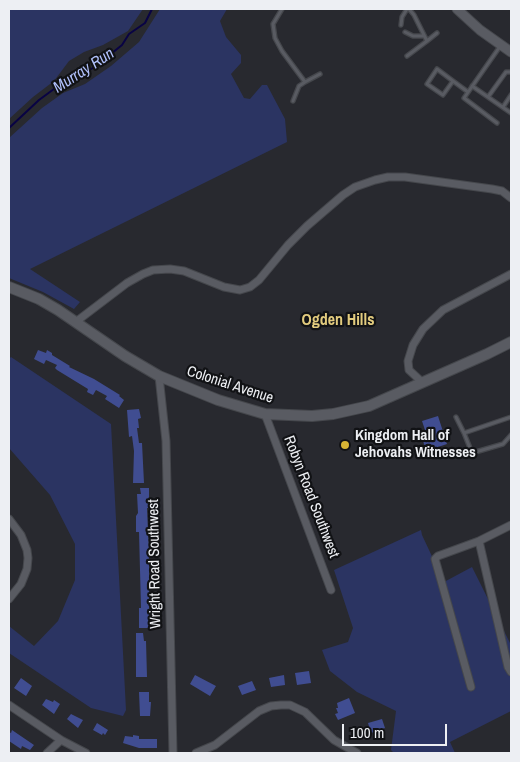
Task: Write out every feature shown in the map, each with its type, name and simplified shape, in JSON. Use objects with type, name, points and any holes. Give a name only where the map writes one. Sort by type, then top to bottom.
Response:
[{"type":"main road","name":"Colonial Avenue","points":[[10,287],[39,300],[77,321],[125,356],[160,376],[218,400],[265,414],[302,416],[333,414],[369,406],[511,342]]},
{"type":"street","points":[[457,9],[480,30],[511,52]]},
{"type":"street","points":[[77,321],[127,283],[153,270],[170,269],[184,271],[224,287],[240,290],[250,287],[259,280],[288,245],[307,226],[343,195],[355,187],[375,180],[388,177],[424,180],[502,191],[511,198]]},
{"type":"street","points":[[423,383],[409,370],[408,360],[412,345],[423,329],[443,310],[511,274]]},
{"type":"street","name":"Wright Road Southwest","points":[[160,376],[166,441],[173,753]]},
{"type":"street","name":"Robyn Road Southwest","points":[[265,414],[331,590]]},
{"type":"street","points":[[9,519],[25,543],[28,558],[22,584],[9,599]]},
{"type":"street","points":[[472,688],[435,559],[438,556],[479,542],[511,525]]},
{"type":"street","points":[[479,542],[508,667],[511,672]]},
{"type":"street","points":[[9,705],[62,740],[86,753]]},
{"type":"street","points":[[196,753],[222,740],[260,711],[270,706],[281,705],[290,705],[305,712],[334,740],[357,753]]},
{"type":"street","points":[[47,753],[62,740]]},
{"type":"lane","points":[[282,9],[273,24],[274,38],[305,82]]},
{"type":"lane","points":[[401,25],[402,17],[408,9],[414,15],[427,41]]},
{"type":"lane","points":[[405,32],[413,36],[424,36]]},
{"type":"lane","points":[[407,56],[438,33]]},
{"type":"lane","points":[[497,123],[464,98],[502,45]]},
{"type":"lane","points":[[453,81],[443,95],[427,84],[437,69],[468,92]]},
{"type":"lane","points":[[488,97],[506,72],[511,72]]},
{"type":"lane","points":[[293,101],[299,86],[320,74]]},
{"type":"lane","points":[[472,86],[511,113]]},
{"type":"lane","points":[[503,107],[511,95]]},
{"type":"lane","points":[[456,417],[472,453],[502,444],[511,435]]},
{"type":"lane","points":[[464,433],[511,417]]},
{"type":"shaded area","points":[[9,9],[143,9],[128,31],[69,61],[54,81],[9,119]]},
{"type":"shaded area","points":[[160,9],[227,9],[220,21],[226,37],[241,55],[241,63],[231,74],[244,98],[250,99],[262,85],[267,85],[285,119],[287,142],[30,269],[80,302],[74,309],[43,292],[9,278],[9,138],[42,108],[63,93],[85,84],[111,66],[139,42]]},
{"type":"shaded area","points":[[11,357],[111,424],[126,710],[123,716],[91,708],[9,653],[9,626],[34,646],[58,621],[75,580],[75,544],[50,495],[9,448],[9,359]]},
{"type":"shaded area","points":[[421,530],[444,582],[472,567],[511,645],[511,711],[450,742],[455,753],[394,753],[391,750],[396,711],[357,692],[330,671],[322,650],[348,642],[353,628],[334,570]]},
{"type":"building","points":[[38,350],[46,353],[47,350],[69,367],[94,379],[120,395],[124,400],[119,408],[105,399],[107,396],[96,390],[93,395],[87,392],[88,389],[57,370],[55,368],[57,365],[46,360],[44,364],[34,359]]},
{"type":"building","points":[[139,409],[141,418],[138,419],[139,428],[137,428],[139,443],[142,443],[144,483],[133,483],[134,451],[132,436],[129,437],[127,410]]},
{"type":"building","points":[[438,416],[447,444],[432,449],[431,445],[425,447],[423,441],[428,439],[422,421]]},
{"type":"building","points":[[140,488],[149,488],[149,508],[147,508],[149,628],[139,628],[139,608],[141,608],[139,532],[136,532],[136,516],[138,513],[137,494],[141,494]]},
{"type":"building","points":[[136,633],[143,633],[144,641],[146,641],[147,677],[136,677]]},
{"type":"building","points":[[309,671],[311,683],[297,685],[295,673]]},
{"type":"building","points":[[195,675],[216,686],[210,696],[190,684]]},
{"type":"building","points":[[284,675],[285,685],[271,687],[269,678]]},
{"type":"building","points":[[21,678],[32,686],[26,696],[14,688]]},
{"type":"building","points":[[252,681],[256,690],[242,695],[238,686]]},
{"type":"building","points":[[139,692],[149,692],[149,702],[151,702],[150,716],[140,716]]},
{"type":"building","points":[[349,698],[355,713],[338,720],[335,714],[338,713],[337,703]]},
{"type":"building","points":[[46,699],[53,702],[54,700],[60,704],[54,714],[42,705]]},
{"type":"building","points":[[71,714],[83,720],[78,728],[67,719]]},
{"type":"building","points":[[382,719],[385,728],[371,733],[368,723]]},
{"type":"building","points":[[97,723],[108,730],[105,735],[93,730]]},
{"type":"building","points":[[12,730],[34,745],[30,750],[22,746],[21,749],[9,741],[9,732],[11,733]]},
{"type":"building","points":[[133,735],[139,736],[139,739],[157,739],[157,748],[139,748],[123,743],[125,736],[133,737]]},
{"type":"waterway","name":"Murray Run","points":[[9,128],[39,100],[58,86],[96,66],[122,45],[129,34],[145,23],[152,9]]},
{"type":"place","name":"Kingdom Hall of Jehovahs Witnesses","points":[[345,445]]},
{"type":"district","name":"Ogden Hills","points":[[338,321]]}]
